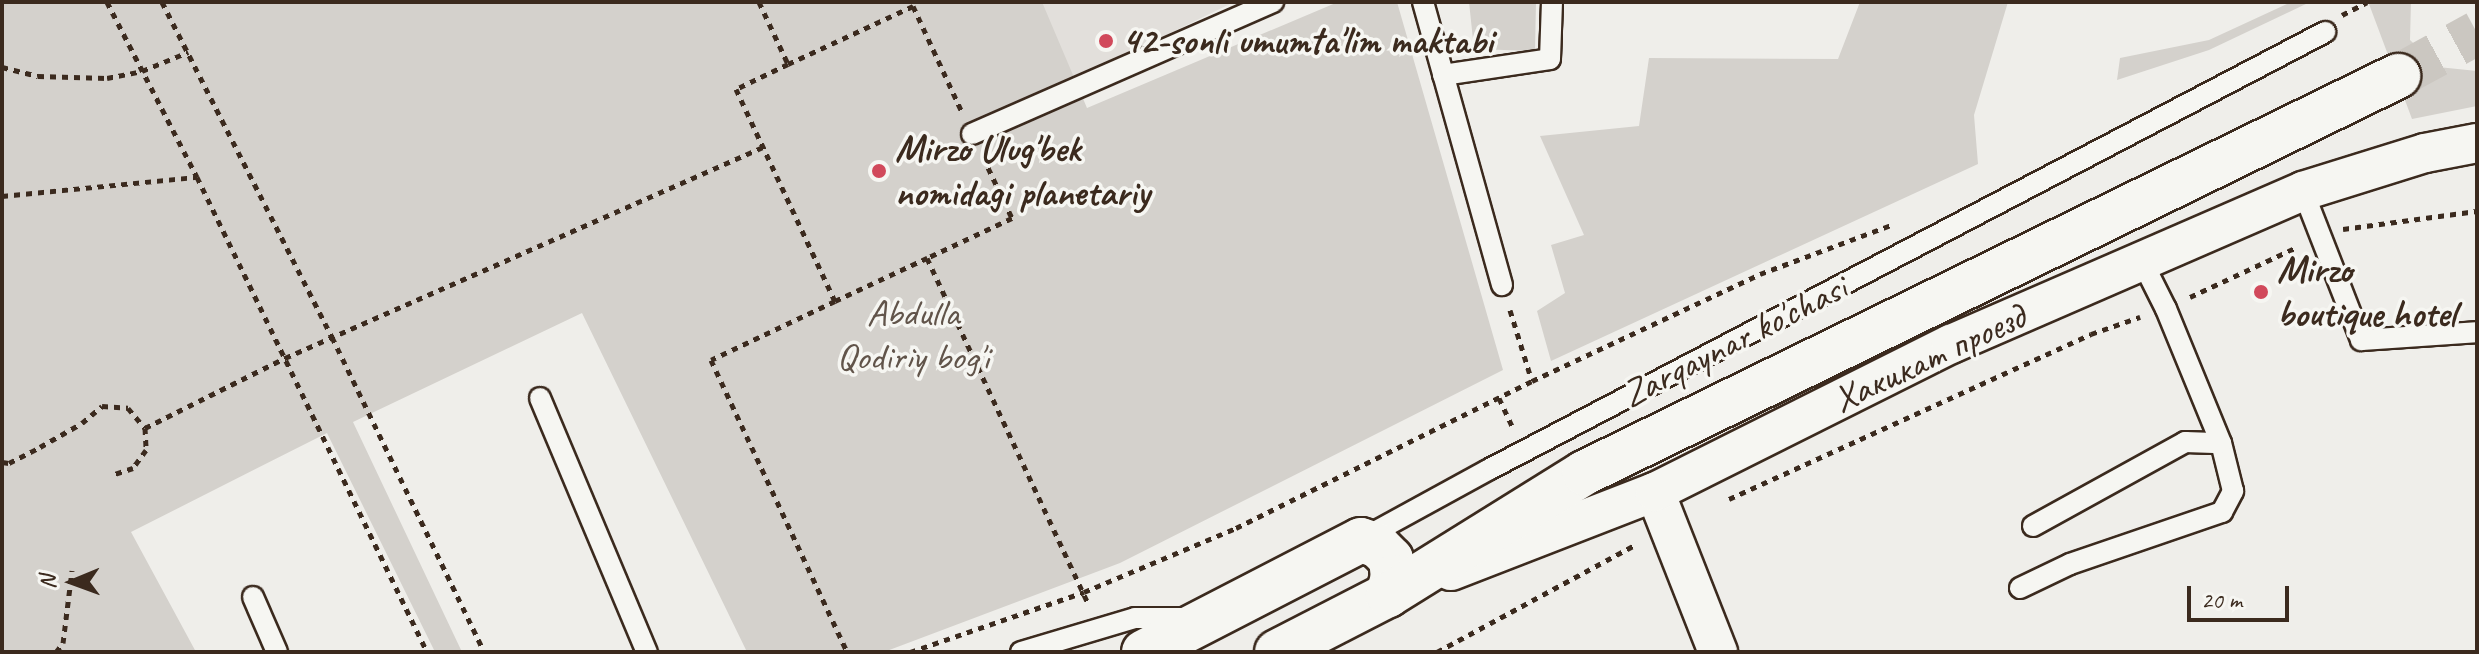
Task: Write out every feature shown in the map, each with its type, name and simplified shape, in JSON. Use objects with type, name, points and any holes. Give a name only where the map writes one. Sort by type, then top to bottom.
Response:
[{"type":"main road","name":"Zarqaynar ko'chasi","points":[[1288,648],[1388,595],[1584,473],[2398,76]]},
{"type":"main road","name":"Zarqaynar ko'chasi","points":[[1144,652],[1361,540]]},
{"type":"main road","points":[[1361,540],[1378,546],[1391,559],[1393,577],[1388,595]]},
{"type":"street","name":"Хакикат проезд","points":[[1388,595],[1655,492],[1951,344],[2303,191],[2425,153],[2477,143]]},
{"type":"street","points":[[1655,492],[1671,526],[1718,652]]},
{"type":"lane","points":[[972,134],[1273,2]]},
{"type":"lane","points":[[1423,2],[1502,285]]},
{"type":"lane","points":[[1443,75],[1550,59],[1552,2]]},
{"type":"lane","name":"Zarqaynar ko'chasi","points":[[1361,540],[1488,470],[2325,32]]},
{"type":"lane","points":[[2303,191],[2361,340],[2477,332]]},
{"type":"lane","points":[[2020,588],[2070,564],[2222,512],[2233,491],[2221,443],[2166,309],[2143,263]]},
{"type":"lane","points":[[540,398],[647,652]]},
{"type":"lane","points":[[2033,526],[2185,442],[2221,443]]},
{"type":"lane","points":[[253,597],[277,652]]},
{"type":"lane","points":[[1021,652],[1135,618],[1211,617]]},
{"type":"path","points":[[107,2],[197,177],[427,652]]},
{"type":"path","points":[[162,2],[332,337],[484,652]]},
{"type":"path","points":[[759,2],[788,64]]},
{"type":"path","points":[[2339,16],[2367,2]]},
{"type":"path","points":[[835,301],[736,89],[913,6],[1012,218],[711,360],[847,652]]},
{"type":"path","points":[[2,67],[72,80],[142,71],[188,52]]},
{"type":"path","points":[[145,428],[285,358],[764,147]]},
{"type":"path","points":[[2,196],[197,177]]},
{"type":"path","points":[[1437,652],[1671,526],[2091,334],[2166,309],[2320,236],[2341,229],[2477,211]]},
{"type":"path","points":[[910,652],[1084,592],[1236,528],[1532,381],[1760,274],[1894,224]]},
{"type":"path","points":[[927,258],[1084,592],[1097,627]]},
{"type":"path","points":[[1502,285],[1532,381]]},
{"type":"path","points":[[2,462],[9,463],[40,447],[82,423],[102,406],[128,408],[145,428],[146,450],[133,468],[112,475]]},
{"type":"path","points":[[56,652],[63,643],[72,571]]},
{"type":"shaded area","name":"42-sonli umumta'lim maktabi","points":[[1041,2],[1234,2],[1074,80]]},
{"type":"green space","name":"Abdulla Qodiriy bog'i","points":[[2,2],[1042,2],[1087,108],[1338,2],[1397,2],[1503,370],[1120,563],[884,652],[747,652],[582,313],[353,422],[462,652],[435,652],[327,433],[131,532],[196,652],[2,652]]},
{"type":"green space","points":[[1469,2],[1536,2],[1535,51],[1474,49]]},
{"type":"green space","points":[[1860,2],[2008,2],[1974,115],[1978,164],[1551,361],[1537,311],[1565,293],[1551,245],[1584,235],[1540,136],[1639,126],[1649,58],[1838,59]]},
{"type":"green space","points":[[2291,2],[2310,2],[2209,50],[2117,80],[2120,58],[2209,40]]},
{"type":"green space","points":[[2411,2],[2410,40],[2438,67],[2477,71],[2477,106],[2412,119],[2369,4]]},
{"type":"tunnel","points":[[2398,76],[2477,33]]},
{"type":"place","name":"42-sonli umumta'lim maktabi","points":[[1106,41]]},
{"type":"place","name":"Mirzo Ulug'bek nomidagi planetariy","points":[[879,171]]},
{"type":"place","name":"Mirzo boutique hotel","points":[[2261,292]]}]
